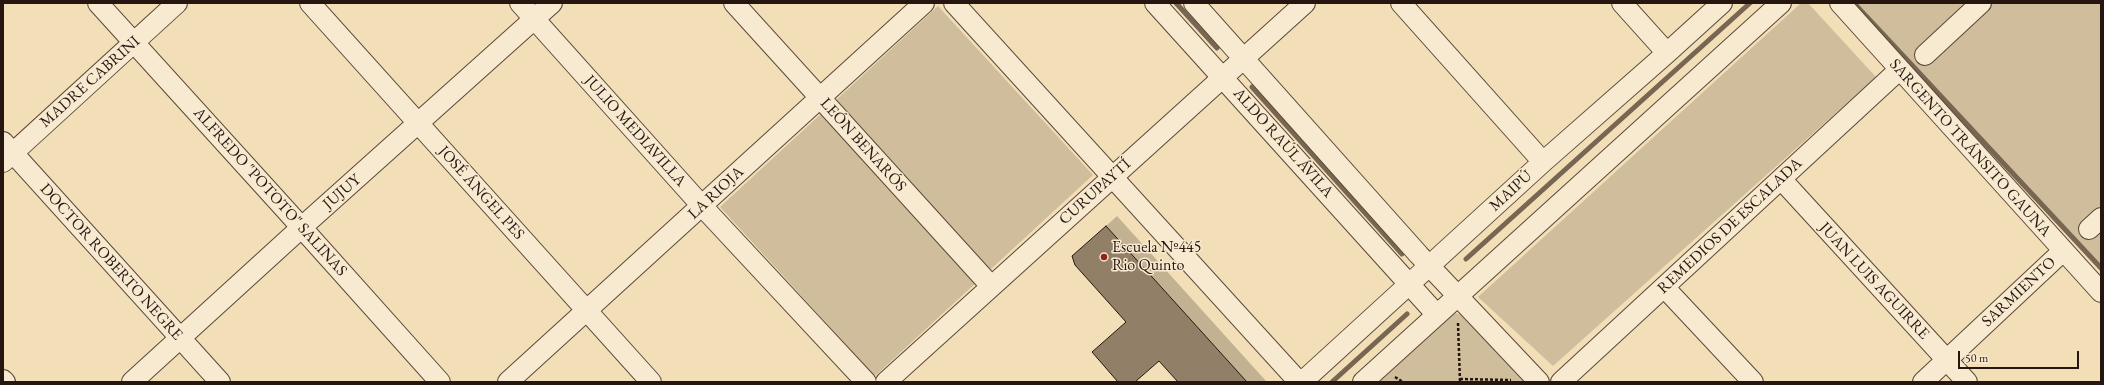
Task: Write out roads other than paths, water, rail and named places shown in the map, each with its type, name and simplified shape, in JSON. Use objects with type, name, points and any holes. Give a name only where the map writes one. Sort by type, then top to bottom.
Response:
[{"type":"street","name":"ALFREDO \"POTOTO\" SALINAS","points":[[98,3],[302,227],[440,382]]},
{"type":"street","name":"MADRE CABRINI","points":[[6,152],[178,3]]},
{"type":"street","name":"JOSÉ ÁNGEL PES","points":[[310,3],[652,382]]},
{"type":"street","name":"JULIO MEDIAVILLA","points":[[520,3],[702,206],[866,382]]},
{"type":"street","name":"JUJUY","points":[[132,382],[552,3]]},
{"type":"street","name":"LEÓN BENARÓS","points":[[734,3],[991,286]]},
{"type":"street","name":"LA RIOJA","points":[[508,382],[924,3]]},
{"type":"street","points":[[954,3],[1301,382]]},
{"type":"street","name":"ALDO RAÚL ÁVILA","points":[[1155,3],[1437,314]]},
{"type":"street","name":"ALDO RAÚL ÁVILA","points":[[1194,3],[1458,296]]},
{"type":"street","name":"CURUPAYTÍ","points":[[886,382],[1112,177],[1224,78],[1305,3]]},
{"type":"street","points":[[1401,3],[1543,162]]},
{"type":"street","points":[[1622,3],[1667,54]]},
{"type":"street","name":"MAIPÚ","points":[[1301,382],[1543,162],[1667,54],[1722,3]]},
{"type":"street","points":[[1363,382],[1781,3]]},
{"type":"street","name":"SARGENTO TRÁNSITO GAUNA","points":[[1840,3],[2101,292]]},
{"type":"street","points":[[1925,55],[1981,3]]},
{"type":"street","name":"REMEDIOS DE ESCALADA","points":[[1561,382],[1899,70]]},
{"type":"street","name":"DOCTOR ROBERTO NEGRE","points":[[6,152],[220,382]]},
{"type":"street","name":"JUAN LUIS AGUIRRE","points":[[1781,179],[1967,382]]},
{"type":"street","name":"SARMIENTO","points":[[1923,382],[2063,251]]},
{"type":"street","points":[[1664,287],[1753,382]]},
{"type":"street","points":[[1458,296],[1539,382]]},
{"type":"waterway","points":[[1176,3],[1217,48]]},
{"type":"waterway","points":[[1466,259],[1750,3]]},
{"type":"waterway","points":[[1854,3],[2101,268]]},
{"type":"waterway","points":[[1252,87],[1402,254]]},
{"type":"waterway","points":[[1332,382],[1407,314]]},
{"type":"place","name":"Escuela Nº445 Rio Quinto","points":[[1104,257]]}]
